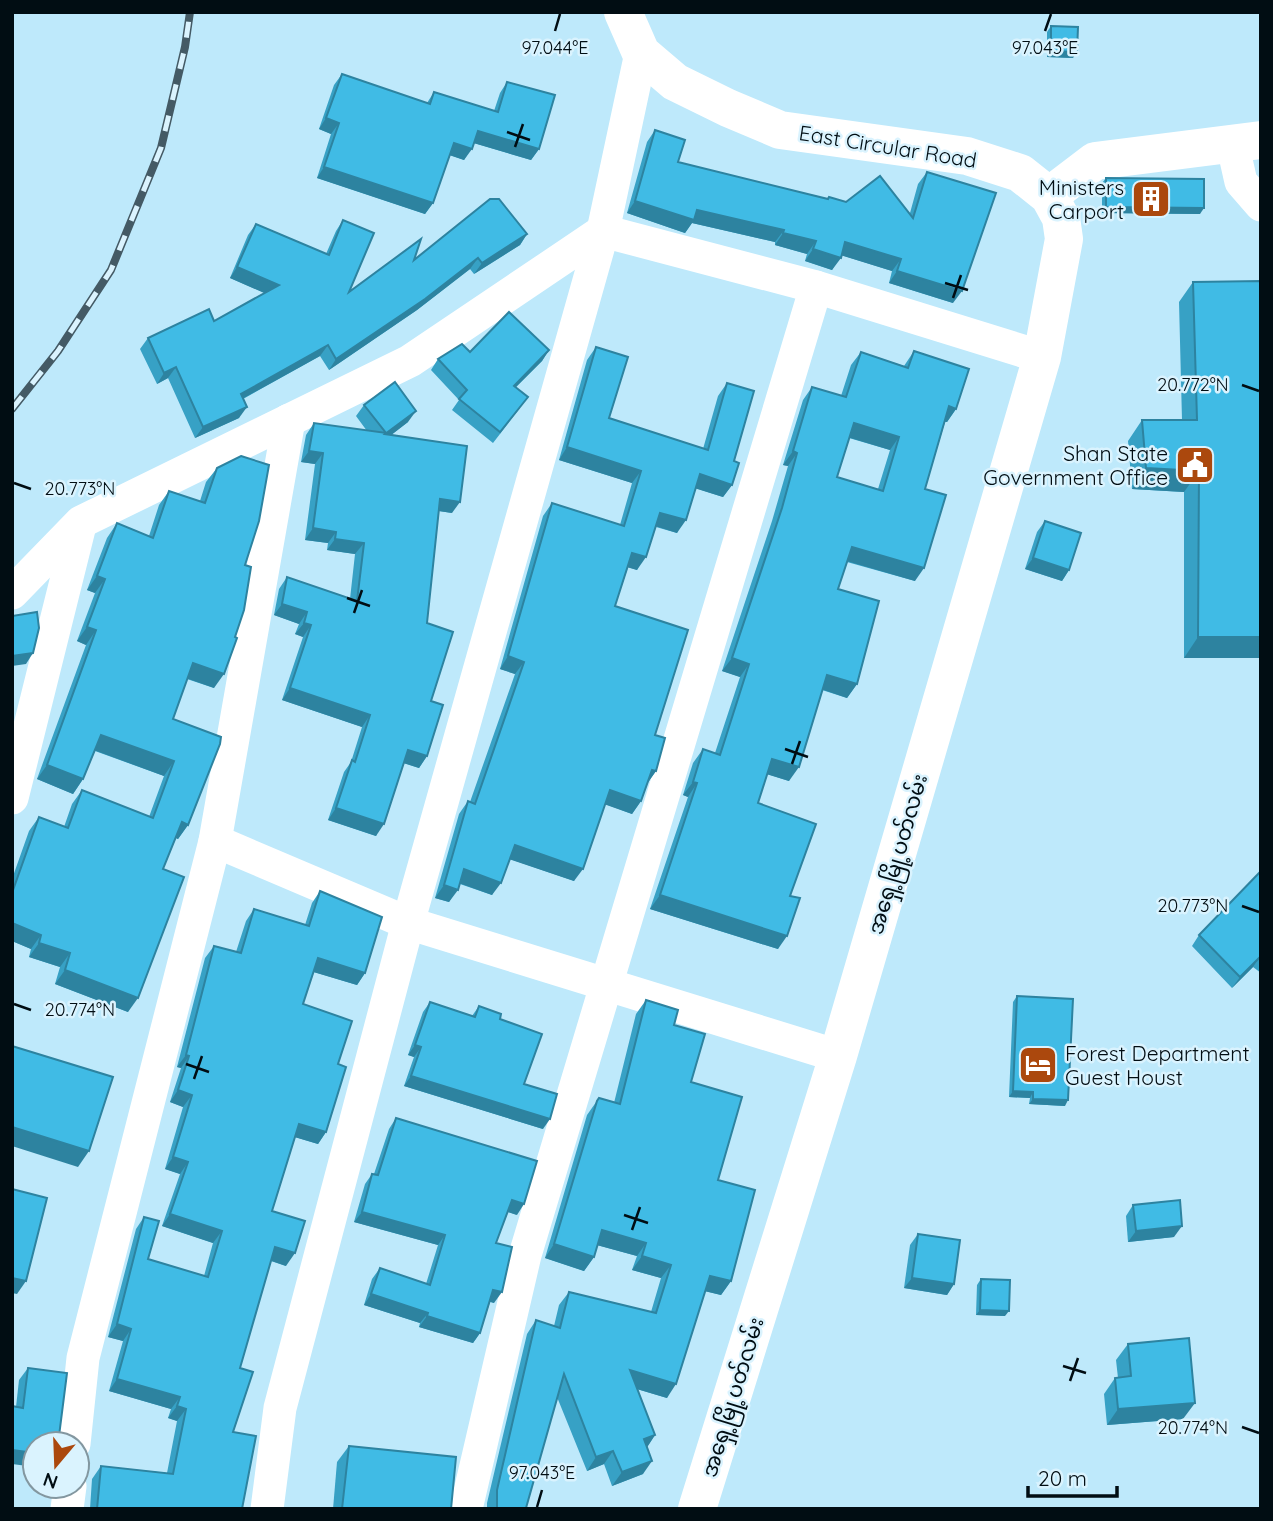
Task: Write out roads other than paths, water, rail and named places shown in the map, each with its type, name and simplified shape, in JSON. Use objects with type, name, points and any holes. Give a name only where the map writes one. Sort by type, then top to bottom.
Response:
[{"type":"street","name":"East Circular Road","points":[[623,12],[641,52],[675,82],[780,130],[967,156],[1020,173],[1049,196]]},
{"type":"street","points":[[267,1509],[280,1408],[408,923],[603,231],[641,52]]},
{"type":"street","points":[[1049,196],[1095,161],[1246,141],[1241,182],[1261,205]]},
{"type":"street","name":"အရှေ့မြို့ပတ်လမ်း","points":[[697,1509],[838,1056],[1042,357],[1064,239],[1061,218],[1049,196]]},
{"type":"street","points":[[12,593],[81,522],[410,361],[603,231],[816,288],[1042,357]]},
{"type":"street","points":[[466,1509],[525,1255],[816,288]]},
{"type":"street","points":[[75,1430],[83,1358],[215,841],[289,420]]},
{"type":"street","points":[[12,798],[81,522]]},
{"type":"street","points":[[215,841],[408,923],[838,1056]]},
{"type":"railway","points":[[12,409],[58,351],[111,270],[161,148],[185,47],[190,12]]},
{"type":"place","name":"Ministers Carport","points":[[1151,199]]},
{"type":"place","name":"Shan State Government Office","points":[[1195,465]]},
{"type":"place","name":"Forest Department Guest Houst","points":[[1038,1065]]}]
